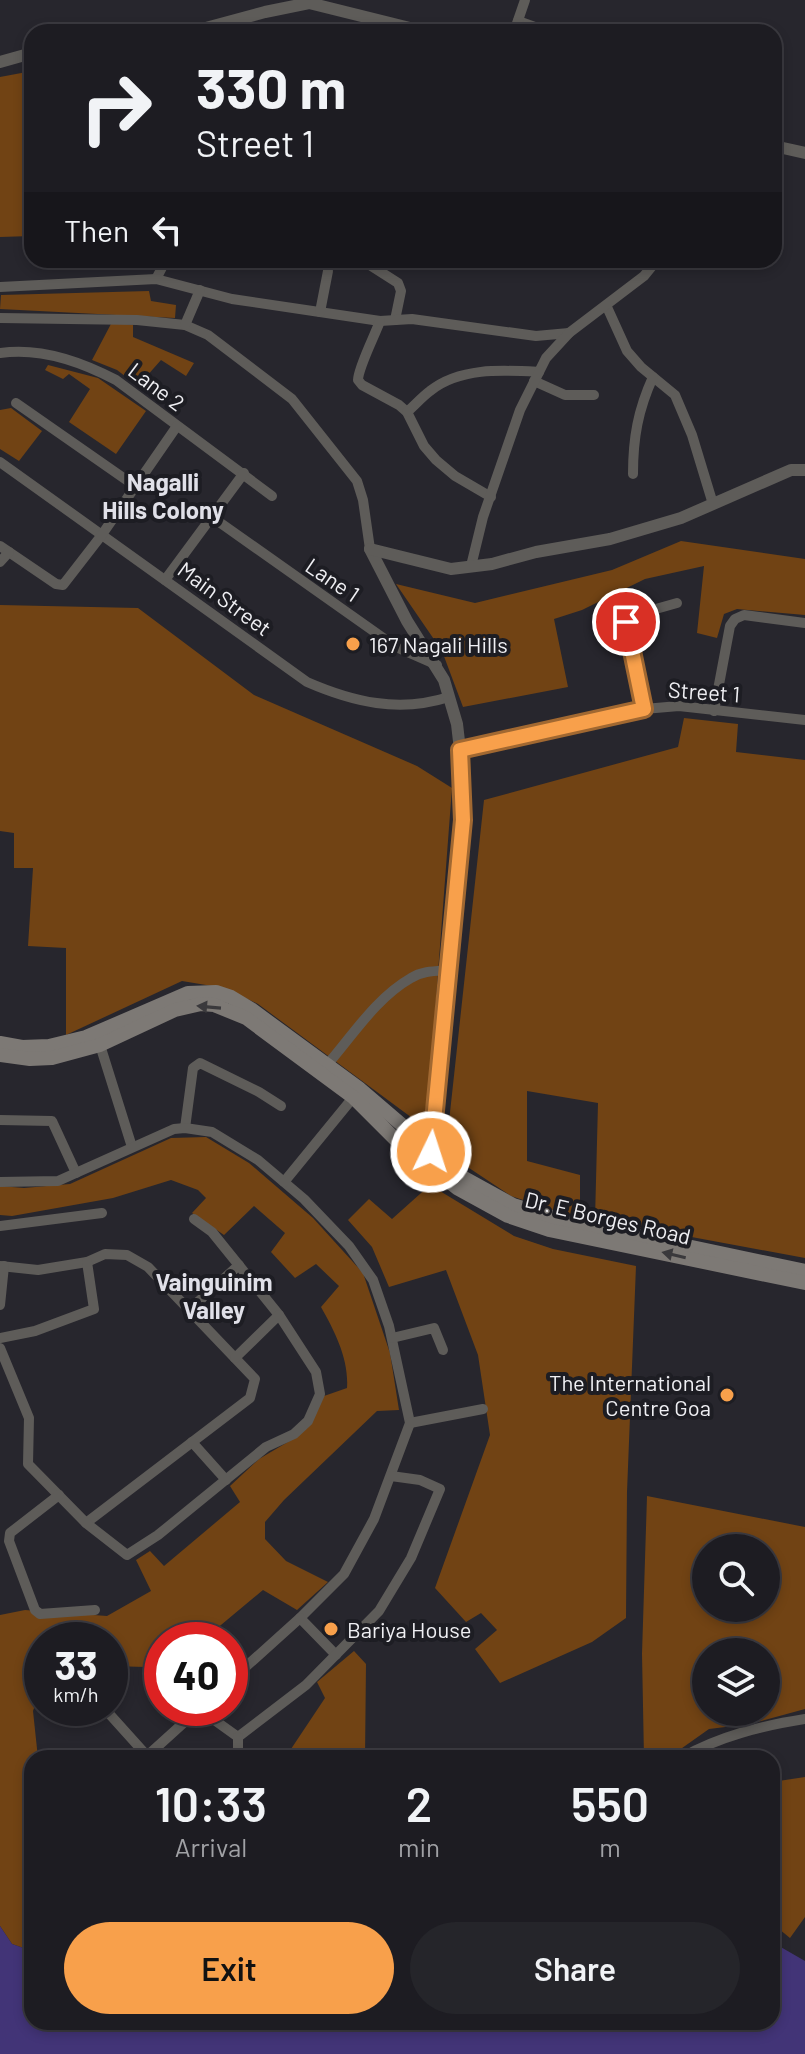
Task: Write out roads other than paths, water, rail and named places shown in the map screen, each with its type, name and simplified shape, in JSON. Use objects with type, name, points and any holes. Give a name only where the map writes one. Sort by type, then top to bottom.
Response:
[{"type":"main road","name":"Dr. E Borges Road","points":[[0,1043],[22,1047],[49,1046],[86,1037],[188,993],[216,992],[251,1009],[327,1065],[357,1093],[464,1178],[513,1205],[555,1218],[805,1271]]},
{"type":"main road","name":"Dr. E Borges Road","points":[[0,1055],[52,1058],[100,1045],[175,1010],[201,1004],[214,1005],[246,1018],[357,1093],[395,1139],[457,1188],[508,1216],[549,1230],[805,1283]]},
{"type":"street","points":[[517,24],[525,0]]},
{"type":"street","points":[[221,24],[309,3],[396,24]]},
{"type":"street","points":[[0,62],[24,55]]},
{"type":"street","points":[[782,148],[805,153]]},
{"type":"street","points":[[156,279],[162,268]]},
{"type":"street","points":[[375,268],[398,283],[401,291],[395,320]]},
{"type":"street","points":[[471,566],[520,410],[546,358],[569,333],[607,307],[650,268]]},
{"type":"street","points":[[320,312],[328,271]]},
{"type":"street","points":[[0,287],[156,279],[232,299],[380,321],[412,319],[536,336],[569,333]]},
{"type":"street","points":[[185,325],[200,290]]},
{"type":"street","points":[[607,307],[627,351],[675,395],[685,413],[713,504]]},
{"type":"street","points":[[0,318],[137,320],[185,325],[208,335],[292,399],[357,481],[370,549],[401,610],[437,665],[457,724],[460,750],[463,820],[431,1152]]},
{"type":"street","points":[[380,321],[358,371],[358,380],[407,412],[424,446],[436,460],[455,476],[491,497]]},
{"type":"street","name":"Lane 2","points":[[0,353],[54,356],[89,366],[116,380],[272,496]]},
{"type":"street","points":[[407,412],[432,389],[450,379],[485,372],[536,377],[565,395],[594,395]]},
{"type":"street","points":[[633,474],[633,438],[653,377]]},
{"type":"street","points":[[16,403],[135,486]]},
{"type":"street","points":[[0,562],[5,549],[56,584],[63,585],[177,426]]},
{"type":"street","name":"Main Street","points":[[0,462],[307,682],[364,702],[423,705],[449,697]]},
{"type":"street","points":[[370,549],[451,569],[471,566],[610,539],[681,518],[791,470],[805,470]]},
{"type":"street","points":[[165,580],[244,473]]},
{"type":"street","name":"Lane 1","points":[[212,517],[396,647],[437,665]]},
{"type":"street","points":[[644,709],[626,622],[631,616],[677,603]]},
{"type":"street","points":[[714,711],[730,626],[735,619],[744,615],[805,623]]},
{"type":"street","name":"Street 1","points":[[460,750],[644,709],[679,706],[805,720]]},
{"type":"street","points":[[327,1065],[362,1022],[411,977],[448,970]]},
{"type":"street","points":[[100,1045],[132,1147]]},
{"type":"street","points":[[185,1128],[193,1068],[200,1063],[281,1106]]},
{"type":"street","points":[[284,1182],[357,1093]]},
{"type":"street","points":[[0,1120],[52,1121],[76,1173]]},
{"type":"street","points":[[0,1182],[58,1181],[174,1129],[212,1132],[258,1160],[284,1182],[332,1227],[373,1280],[392,1338],[410,1423],[374,1519],[344,1574],[248,1665]]},
{"type":"street","points":[[0,1226],[102,1213]]},
{"type":"street","points":[[0,1348],[29,1418],[28,1464],[86,1523],[127,1555],[158,1535],[266,1447],[294,1434],[308,1421],[320,1394],[316,1372],[279,1315],[212,1232],[194,1219]]},
{"type":"street","points":[[0,1305],[2,1266],[38,1270],[87,1262],[105,1254],[127,1255],[148,1267],[255,1379],[250,1398],[86,1523]]},
{"type":"street","points":[[0,1338],[35,1331],[94,1309],[87,1262]]},
{"type":"street","points":[[189,1310],[239,1265]]},
{"type":"street","points":[[235,1358],[279,1315]]},
{"type":"street","points":[[392,1338],[434,1328],[443,1350]]},
{"type":"street","points":[[410,1423],[483,1409]]},
{"type":"street","points":[[192,1442],[226,1480]]},
{"type":"street","points":[[238,1737],[306,1685],[379,1611],[411,1558],[440,1489],[420,1480],[391,1476]]},
{"type":"street","points":[[59,1495],[10,1533],[9,1541],[35,1610],[40,1614],[95,1610]]},
{"type":"street","points":[[300,1618],[336,1655]]},
{"type":"street","points":[[695,1750],[763,1725],[805,1719]]},
{"type":"street","points":[[120,1726],[142,1750]]},
{"type":"street","points":[[155,1750],[181,1726]]},
{"type":"street","points":[[224,1726],[238,1737]]},
{"type":"street","points":[[238,1737],[238,1750]]},
{"type":"place","name":"167 Nagali Hills","points":[[353,644]]},
{"type":"place","name":"The International Centre Goa","points":[[727,1395]]},
{"type":"place","name":"Bariya House","points":[[331,1629]]},
{"type":"district","name":"Nagalli Hills Colony","points":[[163,495]]},
{"type":"district","name":"Vainguinim Valley","points":[[214,1295]]}]
